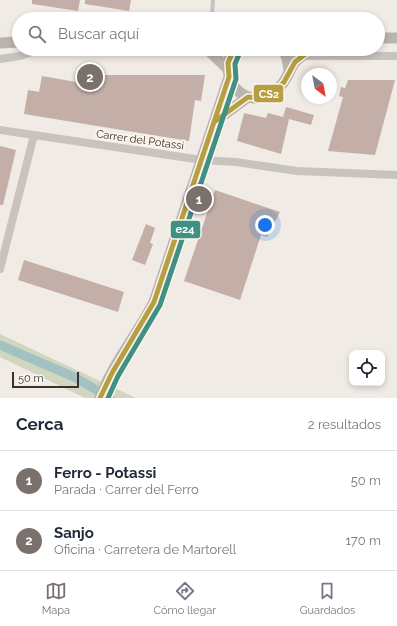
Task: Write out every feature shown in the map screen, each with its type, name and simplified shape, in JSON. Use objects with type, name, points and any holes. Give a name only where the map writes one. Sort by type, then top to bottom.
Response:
[{"type":"street","points":[[385,38],[397,38]]},
{"type":"street","points":[[0,42],[12,42]]},
{"type":"street","points":[[0,59],[20,56]]},
{"type":"street","points":[[213,56],[228,73],[236,89],[248,97],[260,98],[271,94],[284,82],[288,71],[302,56],[397,56]]},
{"type":"street","points":[[100,398],[106,380],[143,324],[154,302],[214,122],[228,73],[230,56]]},
{"type":"street","points":[[286,56],[288,71]]},
{"type":"street","points":[[214,122],[248,97]]},
{"type":"street","name":"Carrer del Potassi","points":[[0,130],[202,160],[236,162],[297,171],[397,175]]},
{"type":"street","points":[[0,269],[34,135]]},
{"type":"lane","points":[[212,12],[213,0]]},
{"type":"green space","points":[[0,334],[136,398],[85,398],[0,357]]},
{"type":"building","points":[[32,0],[80,0],[78,11],[32,4]]},
{"type":"building","points":[[85,0],[131,0],[129,11],[85,4]]},
{"type":"building","points":[[77,75],[205,75],[201,101],[195,100],[189,141],[24,114],[28,90],[39,92],[42,76],[76,82]]},
{"type":"building","points":[[348,80],[395,80],[375,155],[328,151],[343,97],[339,96],[341,87],[345,88]]},
{"type":"building","points":[[286,107],[314,115],[311,125],[289,119],[281,154],[237,141],[244,113],[266,118],[268,113],[283,117]]},
{"type":"building","points":[[0,146],[16,150],[3,205],[0,205]]},
{"type":"building","points":[[215,190],[280,212],[267,237],[261,235],[240,300],[184,281]]},
{"type":"building","points":[[146,224],[155,228],[150,243],[153,244],[145,265],[132,260]]},
{"type":"building","points":[[24,260],[124,292],[118,312],[18,280]]},
{"type":"waterway","points":[[0,345],[74,377],[110,398]]},
{"type":"transit line","name":"CS2","points":[[100,398],[112,373],[154,302],[229,77],[228,63],[231,56]]},
{"type":"transit line","name":"e24","points":[[108,398],[118,376],[160,305],[236,79],[235,64],[238,56]]},
{"type":"transit line","name":"CS2","points":[[214,122],[248,97],[260,98],[276,90],[284,82],[295,62],[303,56]]},
{"type":"place","name":"Sanjo","points":[[90,77]]},
{"type":"place","name":"Ferro - Potassi","points":[[199,199]]}]
